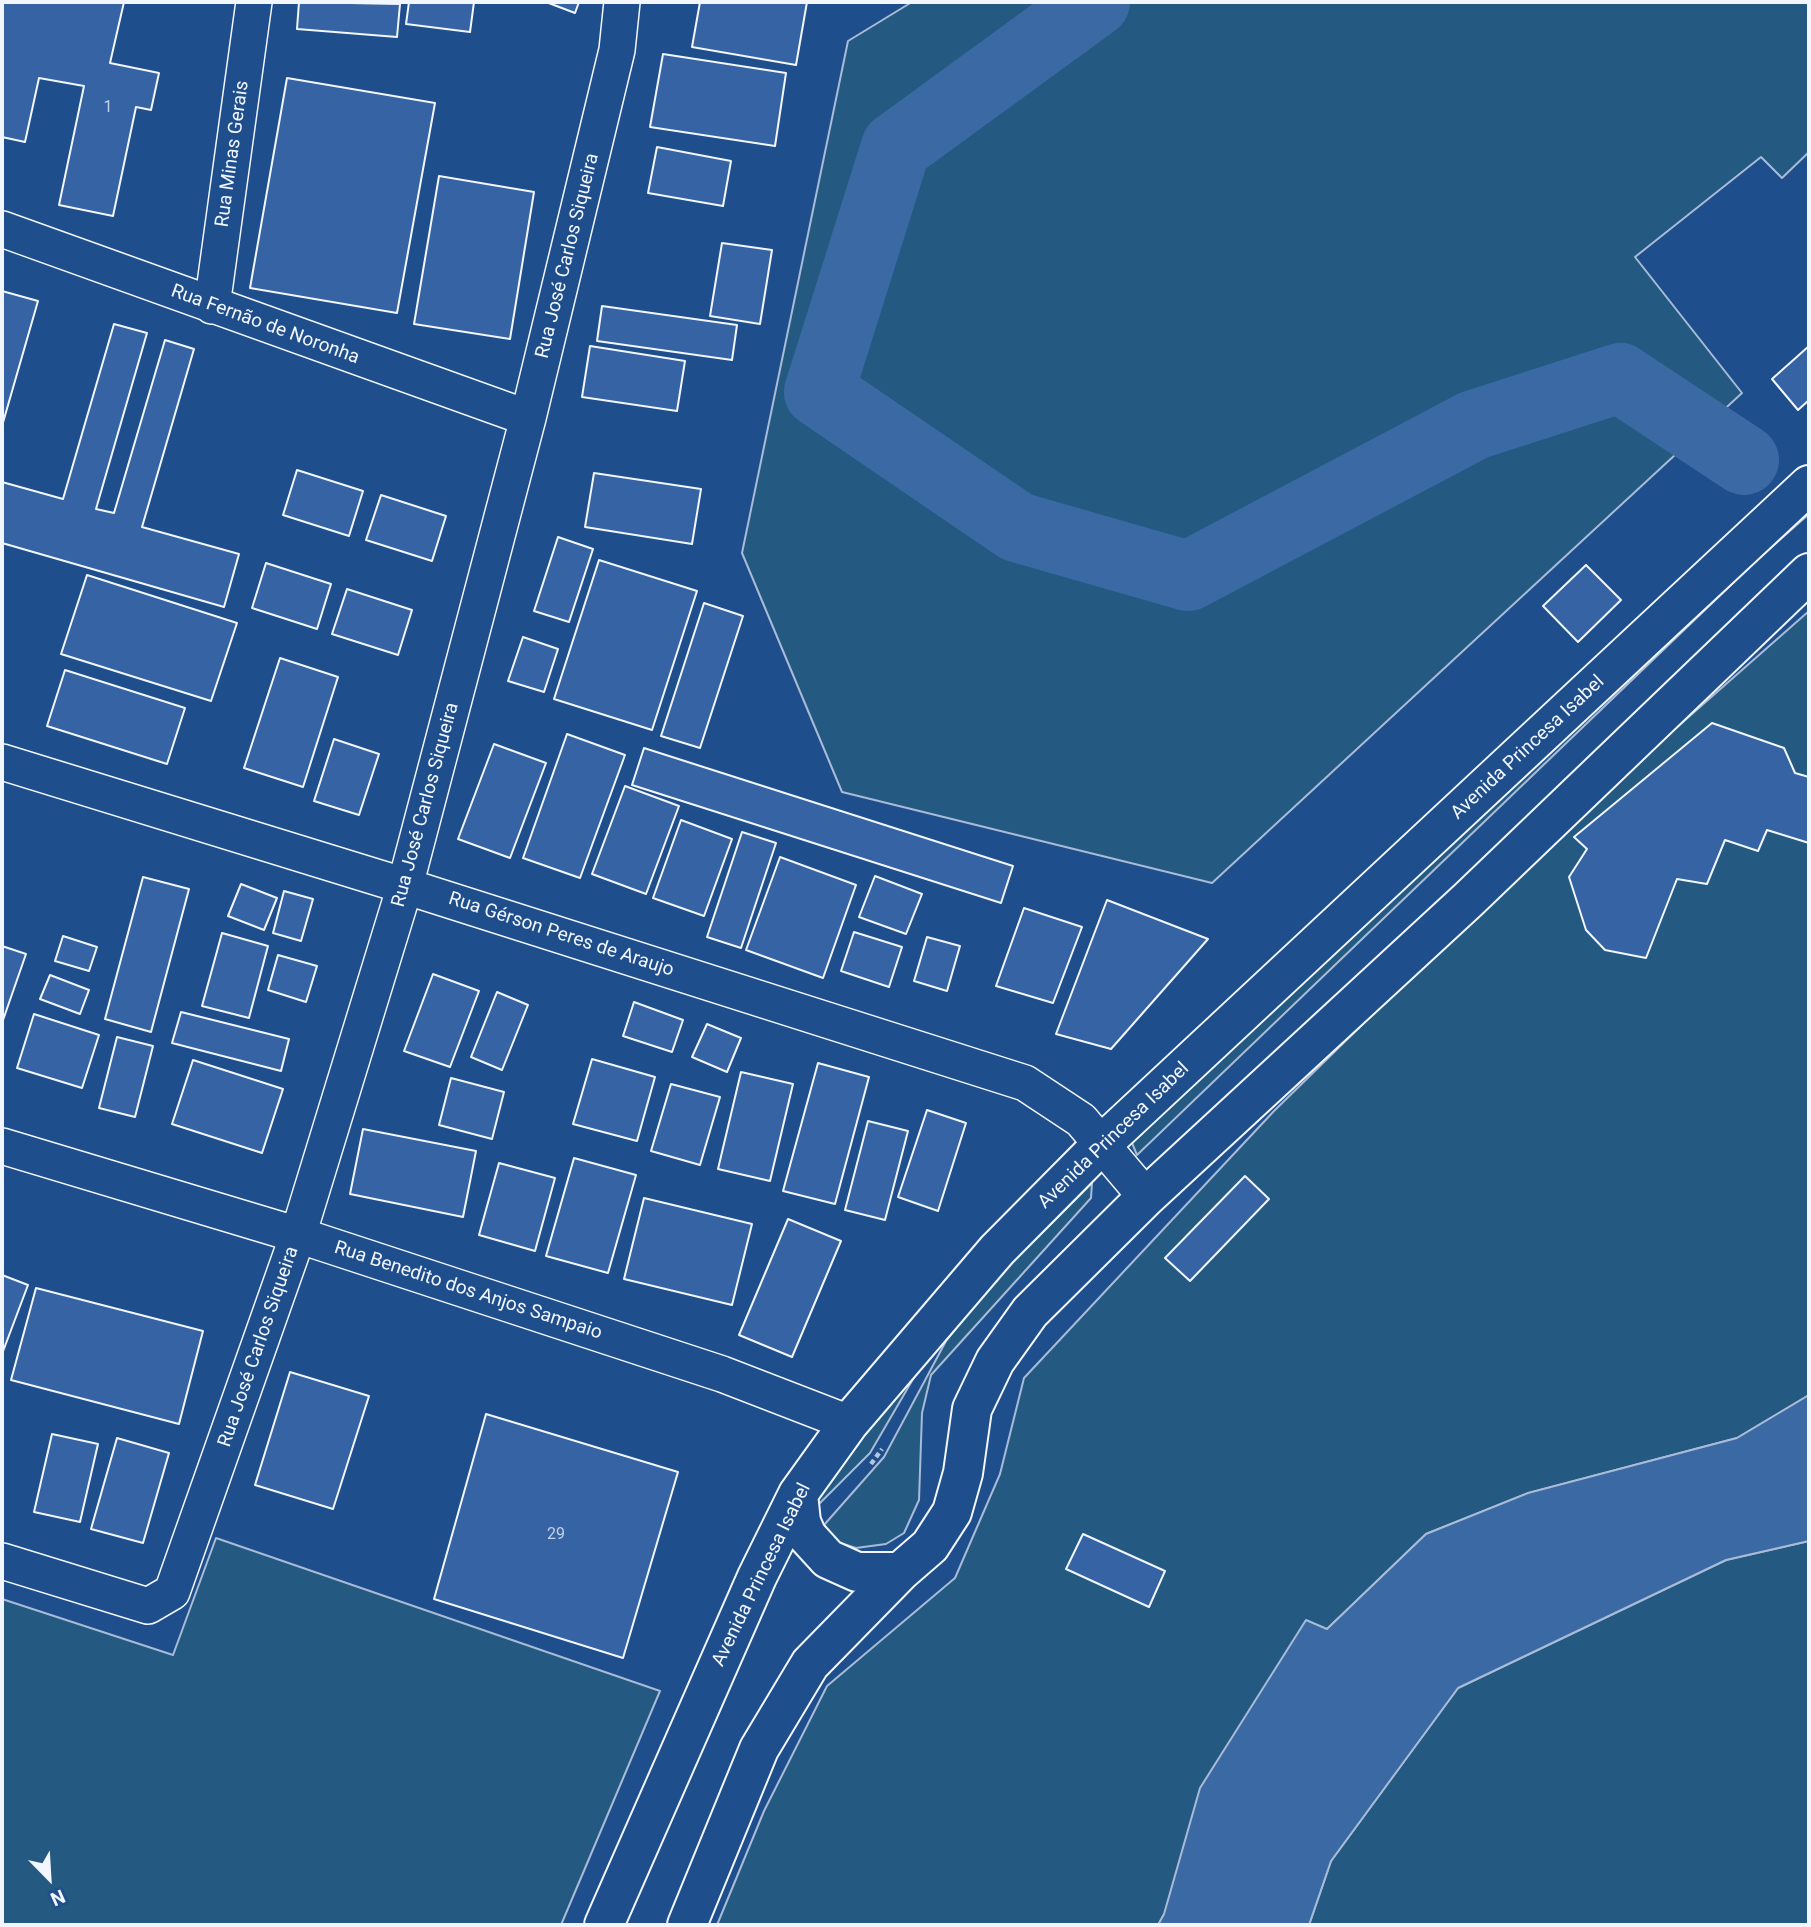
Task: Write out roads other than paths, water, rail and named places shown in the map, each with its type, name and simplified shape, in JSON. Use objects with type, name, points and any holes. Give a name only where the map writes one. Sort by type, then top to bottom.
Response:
[{"type":"main road","name":"Avenida Princesa Isabel","points":[[604,1925],[757,1577],[798,1494],[849,1423],[997,1250],[1103,1143],[1809,485]]},
{"type":"main road","points":[[687,1925],[759,1748],[810,1664],[900,1572],[930,1546],[952,1512],[963,1473],[972,1409],[995,1361],[1030,1312],[1146,1197],[1468,900],[1809,573]]},
{"type":"main road","points":[[798,1494],[801,1522],[807,1536],[828,1559],[857,1572],[900,1572]]},
{"type":"street","name":"Rua Minas Gerais","points":[[212,306],[254,2]]},
{"type":"street","name":"Rua José Carlos Siqueira","points":[[2,1561],[148,1606],[172,1592],[298,1235],[405,886],[528,418],[617,50],[622,2]]},
{"type":"street","name":"Rua Fernão de Noronha","points":[[2,229],[528,418]]},
{"type":"street","name":"Rua Gérson Peres de Araujo","points":[[2,762],[405,886],[1025,1083],[1082,1120],[1146,1197]]},
{"type":"street","name":"Rua Benedito dos Anjos Sampaio","points":[[2,1146],[298,1235],[722,1374],[849,1423]]},
{"type":"waterway","points":[[1095,2],[896,147],[819,392],[1017,527],[1188,576],[1474,425],[1620,378],[1744,460]]}]
